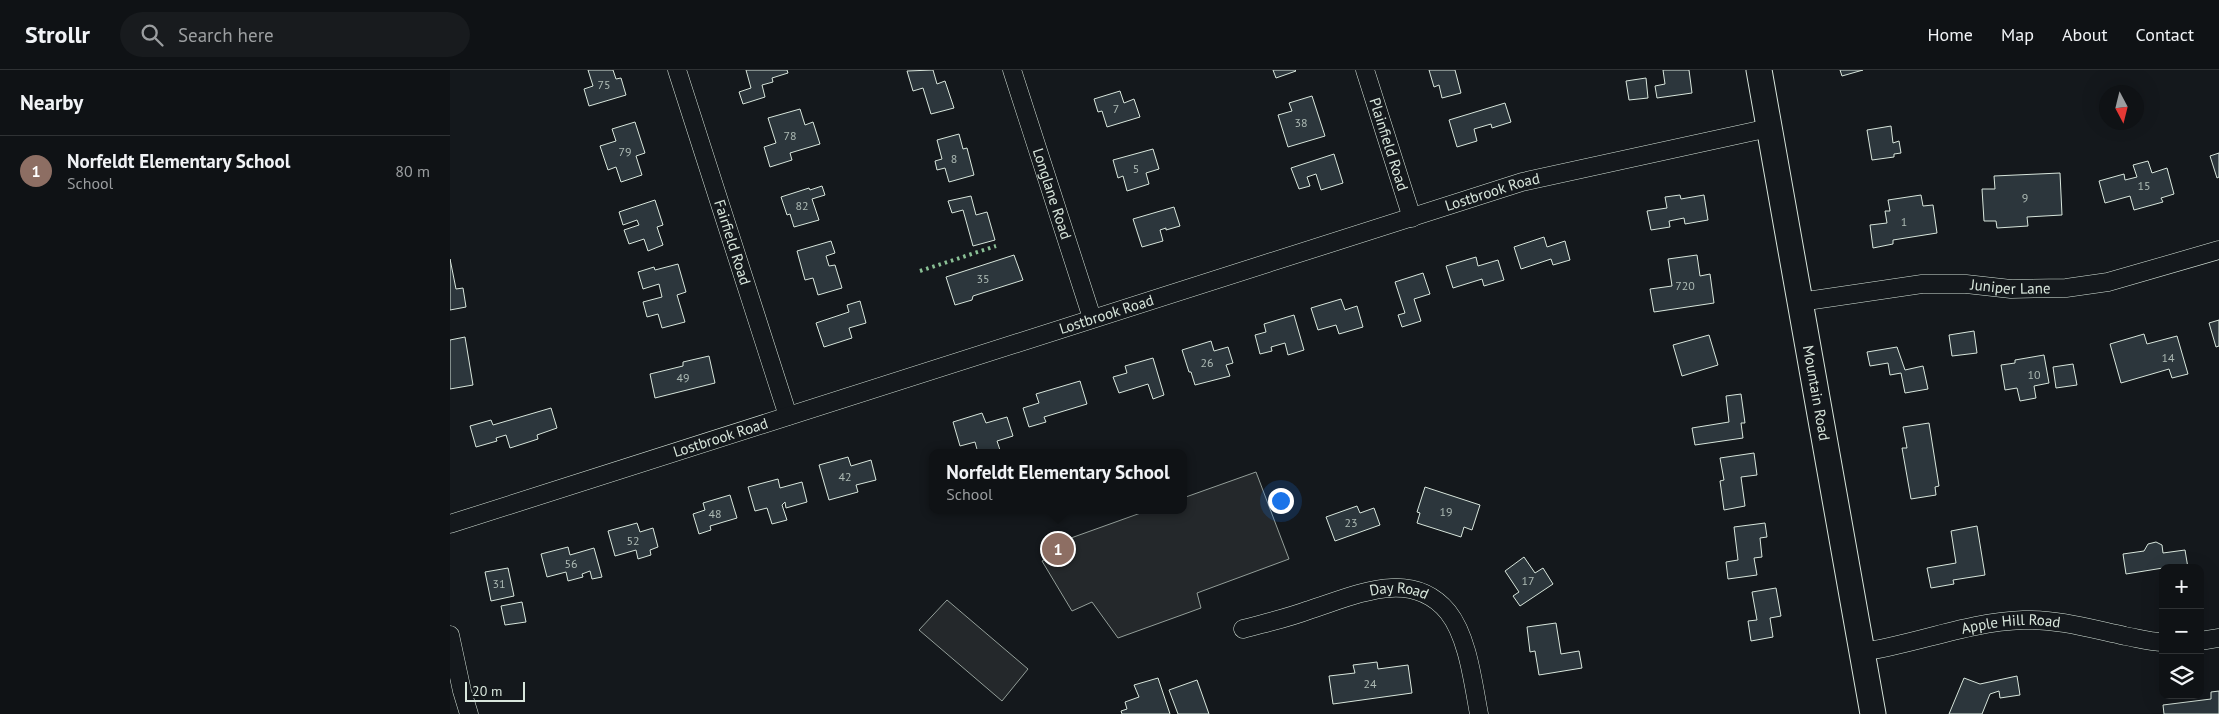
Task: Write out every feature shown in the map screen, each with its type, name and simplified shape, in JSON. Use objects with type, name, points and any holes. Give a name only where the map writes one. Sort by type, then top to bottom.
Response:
[{"type":"main road","name":"Mountain Road","points":[[1759,70],[1873,714]]},
{"type":"street","name":"Fairfield Road","points":[[677,70],[788,416]]},
{"type":"street","name":"Longlane Road","points":[[1012,70],[1092,318]]},
{"type":"street","name":"Plainfield Road","points":[[1365,70],[1412,218]]},
{"type":"street","name":"Lostbrook Road","points":[[450,524],[1522,182],[1769,128]]},
{"type":"street","name":"Juniper Lane","points":[[1800,302],[1922,284],[1966,284],[2011,290],[2066,288],[2108,282],[2219,250]]},
{"type":"street","name":"Day Road","points":[[1243,629],[1300,614],[1373,589],[1402,588],[1418,591],[1448,612],[1461,636],[1468,660],[1478,714]]},
{"type":"street","name":"Apple Hill Road","points":[[1862,652],[1891,648],[1988,624],[2024,620],[2058,622],[2159,641]]},
{"type":"street","points":[[450,635],[469,714]]},
{"type":"street","points":[[2204,640],[2219,638]]},
{"type":"shaded area","points":[[1256,472],[1289,559],[1197,593],[1201,608],[1118,638],[1092,602],[1072,611],[1042,561],[1061,553],[1057,543],[1138,514],[1187,514],[1187,497]]},
{"type":"shaded area","points":[[947,600],[1028,669],[1002,701],[919,630]]},
{"type":"building","points":[[588,70],[613,70],[616,79],[621,78],[626,95],[589,106],[584,89],[593,86]]},
{"type":"building","points":[[746,70],[787,70],[788,73],[772,78],[773,82],[762,85],[765,97],[743,104],[739,92],[751,88]]},
{"type":"building","points":[[933,70],[937,84],[945,81],[954,108],[931,114],[923,88],[913,91],[907,71]]},
{"type":"building","points":[[1273,70],[1295,70],[1296,71],[1276,78]]},
{"type":"building","points":[[1429,70],[1455,70],[1461,93],[1442,98],[1439,85],[1434,87]]},
{"type":"building","points":[[1663,70],[1689,70],[1692,93],[1657,98],[1655,86],[1665,84]]},
{"type":"building","points":[[1840,70],[1863,70],[1842,76]]},
{"type":"building","points":[[1646,78],[1648,98],[1629,100],[1626,81]]},
{"type":"building","points":[[1120,91],[1124,103],[1134,99],[1140,117],[1107,127],[1102,111],[1098,112],[1094,99]]},
{"type":"building","points":[[1312,96],[1325,136],[1288,147],[1278,115],[1292,111],[1289,103]]},
{"type":"building","points":[[1505,103],[1511,122],[1492,128],[1491,124],[1474,129],[1477,141],[1457,147],[1449,120]]},
{"type":"building","points":[[800,109],[805,125],[813,122],[820,144],[790,153],[792,160],[770,167],[764,147],[776,143],[768,118]]},
{"type":"building","points":[[635,122],[645,153],[636,156],[642,175],[621,182],[616,167],[608,170],[600,146],[616,141],[612,129]]},
{"type":"building","points":[[1891,126],[1893,143],[1899,141],[1901,153],[1894,154],[1894,157],[1872,160],[1867,130]]},
{"type":"building","points":[[959,134],[963,149],[967,148],[974,175],[949,182],[945,168],[937,170],[935,161],[942,159],[937,140]]},
{"type":"building","points":[[1153,149],[1159,169],[1146,173],[1149,184],[1127,191],[1123,176],[1118,178],[1113,160]]},
{"type":"building","points":[[2219,153],[2219,177],[2217,178],[2210,156]]},
{"type":"building","points":[[1334,154],[1343,183],[1321,190],[1316,174],[1307,177],[1310,186],[1299,189],[1291,168]]},
{"type":"building","points":[[2148,161],[2152,173],[2167,168],[2174,194],[2161,198],[2163,202],[2134,210],[2130,196],[2105,203],[2099,181],[2124,174],[2125,180],[2137,177],[2133,165]]},
{"type":"building","points":[[2060,173],[2062,215],[2027,217],[2028,226],[1997,228],[1996,221],[1984,221],[1982,189],[1995,189],[1994,176]]},
{"type":"building","points":[[822,186],[825,195],[812,199],[819,220],[794,227],[790,214],[787,215],[781,197]]},
{"type":"building","points":[[1680,195],[1681,199],[1704,195],[1708,220],[1685,224],[1684,218],[1669,221],[1670,227],[1651,230],[1647,211],[1667,208],[1665,197]]},
{"type":"building","points":[[1921,195],[1923,206],[1933,205],[1937,233],[1893,240],[1893,244],[1873,248],[1870,225],[1887,223],[1885,211],[1890,211],[1888,200]]},
{"type":"building","points":[[971,196],[976,215],[987,212],[995,240],[973,246],[963,210],[952,213],[948,201]]},
{"type":"building","points":[[655,200],[663,225],[657,227],[663,245],[648,251],[644,239],[629,244],[624,230],[639,225],[637,220],[623,225],[619,212]]},
{"type":"building","points":[[1174,207],[1180,226],[1160,230],[1163,241],[1142,247],[1133,219]]},
{"type":"building","points":[[1544,237],[1547,247],[1565,241],[1570,260],[1553,265],[1551,259],[1521,269],[1514,247]]},
{"type":"building","points":[[831,241],[835,253],[826,256],[829,266],[835,265],[842,288],[818,295],[813,278],[805,280],[797,251]]},
{"type":"building","points":[[1014,255],[1023,280],[973,296],[972,300],[955,305],[946,277]]},
{"type":"building","points":[[1697,255],[1700,276],[1710,274],[1714,303],[1654,312],[1650,289],[1672,286],[1668,259]]},
{"type":"building","points":[[1476,257],[1478,266],[1498,260],[1504,280],[1484,286],[1482,279],[1453,288],[1446,266]]},
{"type":"building","points":[[450,259],[456,289],[463,288],[466,307],[450,310]]},
{"type":"building","points":[[678,264],[686,292],[677,295],[685,322],[662,328],[658,314],[647,317],[643,302],[662,297],[659,284],[643,289],[638,272],[654,267],[655,270]]},
{"type":"building","points":[[1423,273],[1430,294],[1414,299],[1421,321],[1402,327],[1398,315],[1405,313],[1395,282]]},
{"type":"building","points":[[1341,299],[1345,310],[1357,306],[1363,327],[1339,334],[1336,325],[1318,330],[1311,308]]},
{"type":"building","points":[[860,301],[866,323],[849,328],[852,338],[824,347],[816,323],[849,312],[847,305]]},
{"type":"building","points":[[1294,315],[1304,350],[1288,355],[1285,343],[1271,347],[1272,351],[1260,354],[1255,335],[1266,332],[1264,324]]},
{"type":"building","points":[[2219,320],[2219,346],[2216,347],[2209,323]]},
{"type":"building","points":[[1974,331],[1977,353],[1952,356],[1949,335]]},
{"type":"building","points":[[2144,334],[2147,344],[2177,336],[2188,374],[2172,378],[2169,369],[2121,383],[2110,344]]},
{"type":"building","points":[[1709,335],[1718,365],[1682,376],[1673,345]]},
{"type":"building","points":[[465,337],[473,385],[450,389],[450,340]]},
{"type":"building","points":[[1211,341],[1214,351],[1228,347],[1233,363],[1226,365],[1230,376],[1195,385],[1182,350]]},
{"type":"building","points":[[1897,347],[1905,370],[1923,366],[1928,389],[1905,393],[1901,373],[1890,375],[1888,363],[1870,366],[1867,352]]},
{"type":"building","points":[[2044,355],[2049,383],[2034,386],[2036,398],[2020,401],[2017,388],[2005,390],[2001,365],[2015,363],[2015,360]]},
{"type":"building","points":[[709,356],[715,383],[655,398],[650,374],[683,366],[683,362]]},
{"type":"building","points":[[1153,358],[1164,395],[1153,399],[1148,384],[1119,393],[1113,377],[1127,373],[1125,366]]},
{"type":"building","points":[[2073,364],[2077,385],[2056,388],[2053,367]]},
{"type":"building","points":[[1080,381],[1087,404],[1044,417],[1046,422],[1029,427],[1023,408],[1039,403],[1036,394]]},
{"type":"building","points":[[1741,394],[1745,423],[1741,423],[1743,438],[1695,445],[1692,428],[1729,422],[1726,396]]},
{"type":"building","points":[[551,408],[557,428],[537,435],[538,439],[510,448],[506,435],[496,438],[497,441],[476,447],[470,426],[491,420],[493,425]]},
{"type":"building","points":[[982,413],[986,423],[1007,417],[1013,436],[997,441],[1000,449],[977,449],[975,442],[960,446],[953,422]]},
{"type":"building","points":[[1929,423],[1939,486],[1935,487],[1936,495],[1911,499],[1902,448],[1907,448],[1903,427]]},
{"type":"building","points":[[1754,453],[1757,475],[1741,477],[1745,506],[1724,510],[1720,481],[1724,480],[1720,458]]},
{"type":"building","points":[[848,457],[851,466],[871,460],[876,480],[856,485],[858,492],[829,500],[819,465]]},
{"type":"building","points":[[778,479],[780,488],[802,482],[807,502],[786,508],[785,502],[782,505],[787,520],[772,524],[767,508],[755,511],[748,487]]},
{"type":"building","points":[[1425,487],[1480,505],[1472,530],[1464,527],[1461,537],[1417,523],[1420,513],[1417,512]]},
{"type":"building","points":[[730,495],[737,518],[710,526],[711,530],[699,534],[693,514],[705,510],[703,503]]},
{"type":"building","points":[[1357,506],[1360,513],[1374,508],[1380,525],[1335,541],[1326,517]]},
{"type":"building","points":[[637,523],[640,532],[653,528],[658,547],[650,550],[651,555],[638,559],[636,550],[615,556],[608,531]]},
{"type":"building","points":[[1765,523],[1767,537],[1760,538],[1762,557],[1754,558],[1757,575],[1728,579],[1726,562],[1738,560],[1734,527]]},
{"type":"building","points":[[1977,526],[1985,575],[1953,580],[1954,584],[1931,588],[1927,568],[1956,563],[1951,531]]},
{"type":"building","points":[[2156,542],[2162,545],[2163,553],[2185,550],[2187,564],[2159,564],[2159,569],[2126,574],[2123,554],[2144,551],[2148,544]]},
{"type":"building","points":[[568,547],[570,555],[594,548],[602,577],[592,579],[590,571],[582,574],[583,577],[568,581],[566,572],[547,577],[541,554]]},
{"type":"building","points":[[1524,557],[1535,573],[1543,568],[1553,584],[1520,606],[1513,596],[1519,592],[1505,571]]},
{"type":"building","points":[[508,568],[514,596],[491,601],[485,572]]},
{"type":"building","points":[[1776,588],[1781,616],[1770,618],[1773,637],[1751,641],[1748,621],[1757,620],[1752,592]]},
{"type":"building","points":[[522,602],[526,622],[505,625],[501,606]]},
{"type":"building","points":[[1556,623],[1561,654],[1579,651],[1582,668],[1539,675],[1535,651],[1530,652],[1527,627]]},
{"type":"building","points":[[1377,662],[1378,669],[1408,665],[1412,693],[1333,704],[1329,676],[1355,673],[1353,665]]},
{"type":"building","points":[[2017,676],[2020,695],[2000,698],[1999,691],[1990,694],[1982,714],[1949,714],[1964,678],[1980,684]]},
{"type":"building","points":[[1158,678],[1170,714],[1122,714],[1121,711],[1127,709],[1125,702],[1139,697],[1134,685]]},
{"type":"building","points":[[1197,680],[1209,714],[1178,714],[1169,690]]},
{"type":"building","points":[[2219,691],[2219,714],[2164,714],[2163,705],[2211,699],[2211,692]]},
{"type":"hedge","points":[[920,271],[996,246]]},
{"type":"place","name":"Norfeldt Elementary School","points":[[1058,549]]}]
